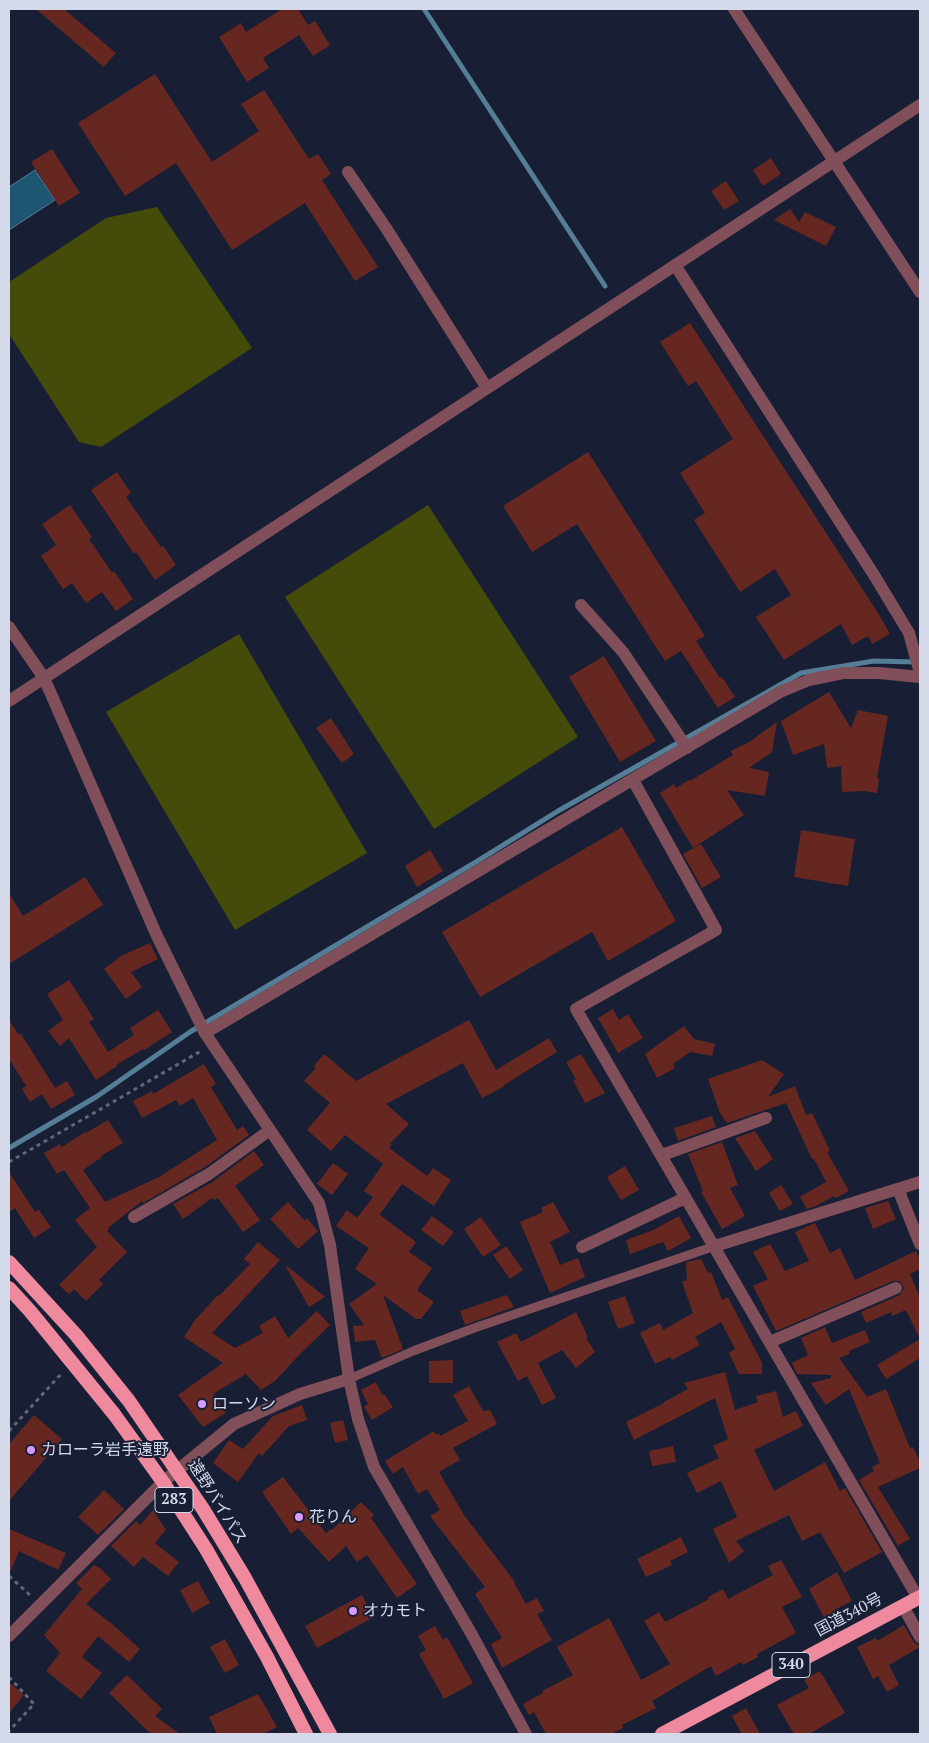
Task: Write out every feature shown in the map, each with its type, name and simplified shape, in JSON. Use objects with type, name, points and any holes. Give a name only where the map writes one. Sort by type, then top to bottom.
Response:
[{"type":"highway","name":"遠野バイパス","points":[[9,1262],[76,1335],[129,1401],[177,1470],[245,1578],[330,1734]]},
{"type":"highway","name":"283","points":[[9,1288],[72,1361],[114,1414],[163,1482],[206,1549],[268,1657],[306,1734]]},
{"type":"highway","name":"国道340号","points":[[662,1734],[919,1597]]},
{"type":"street","points":[[734,9],[920,292]]},
{"type":"street","points":[[9,701],[920,105]]},
{"type":"street","points":[[348,172],[386,228],[487,388]]},
{"type":"street","points":[[205,1033],[780,692],[809,680],[843,673],[920,674],[909,633],[874,575],[675,265]]},
{"type":"street","points":[[582,605],[623,652],[686,747]]},
{"type":"street","points":[[9,627],[44,678],[157,936],[205,1033],[320,1203],[330,1245],[349,1379],[358,1419],[374,1467],[472,1633],[526,1734]]},
{"type":"street","points":[[633,780],[716,930],[576,1009],[919,1597]]},
{"type":"street","points":[[662,1155],[766,1118]]},
{"type":"street","points":[[134,1218],[209,1174],[270,1130]]},
{"type":"street","points":[[715,1246],[920,1182]]},
{"type":"street","points":[[898,1188],[920,1244]]},
{"type":"street","points":[[582,1247],[685,1198]]},
{"type":"street","points":[[770,1342],[896,1288]]},
{"type":"street","points":[[9,1636],[163,1482],[234,1424],[300,1394],[349,1379]]},
{"type":"street","points":[[903,1606],[920,1637]]},
{"type":"lane","points":[[349,1379],[413,1351],[477,1327],[715,1246]]},
{"type":"path","points":[[9,1162],[212,1045]]},
{"type":"path","points":[[9,1432],[72,1361]]},
{"type":"path","points":[[9,1576],[41,1604]]},
{"type":"path","points":[[9,1677],[34,1704],[9,1730]]},
{"type":"green space","points":[[157,207],[252,348],[101,447],[79,442],[9,334],[9,282],[106,218]]},
{"type":"green space","points":[[428,505],[578,737],[434,829],[285,597]]},
{"type":"green space","points":[[239,634],[367,853],[235,930],[106,712]]},
{"type":"water","points":[[35,170],[55,200],[9,230],[9,187]]},
{"type":"building","points":[[36,9],[64,9],[116,53],[104,67]]},
{"type":"building","points":[[282,9],[298,9],[308,25],[315,21],[330,45],[313,56],[299,35],[263,58],[269,68],[247,82],[219,37],[241,23],[246,32]]},
{"type":"building","points":[[155,74],[212,162],[259,131],[241,104],[264,90],[309,159],[318,154],[331,174],[322,180],[378,267],[355,281],[305,203],[232,250],[176,163],[125,196],[78,123]]},
{"type":"building","points":[[52,149],[80,193],[59,206],[31,162]]},
{"type":"building","points":[[771,158],[781,174],[763,186],[753,170]]},
{"type":"building","points":[[726,181],[739,201],[724,210],[711,191]]},
{"type":"building","points":[[790,209],[799,222],[805,212],[836,227],[826,246],[774,220]]},
{"type":"building","points":[[690,323],[890,634],[872,644],[868,636],[852,645],[841,624],[784,660],[756,617],[791,595],[775,569],[740,592],[694,520],[705,513],[680,473],[733,439],[696,381],[688,386],[660,342]]},
{"type":"building","points":[[588,452],[705,636],[696,641],[735,697],[718,708],[681,651],[665,661],[577,524],[532,552],[503,506]]},
{"type":"building","points":[[117,472],[131,493],[126,497],[176,565],[155,580],[136,552],[134,554],[91,490]]},
{"type":"building","points":[[70,505],[92,537],[89,539],[112,573],[114,571],[133,599],[116,611],[102,592],[86,603],[72,583],[63,589],[41,556],[56,545],[42,524]]},
{"type":"building","points":[[604,656],[656,741],[620,762],[569,677]]},
{"type":"building","points":[[829,692],[851,728],[858,710],[888,716],[877,778],[879,778],[877,793],[864,791],[842,792],[841,766],[827,768],[824,744],[793,755],[781,721]]},
{"type":"building","points":[[331,718],[354,754],[342,763],[316,728]]},
{"type":"building","points":[[777,722],[772,752],[749,768],[769,772],[765,796],[727,790],[744,815],[693,848],[660,793],[674,784],[676,788],[690,781],[733,755],[731,751],[749,742]]},
{"type":"building","points":[[622,827],[676,921],[608,961],[592,932],[480,997],[442,932]]},
{"type":"building","points":[[801,830],[855,839],[848,886],[794,877]]},
{"type":"building","points":[[701,844],[721,877],[702,888],[683,854]]},
{"type":"building","points":[[430,850],[443,871],[417,887],[405,866]]},
{"type":"building","points":[[85,877],[103,905],[9,964],[9,893],[23,916]]},
{"type":"building","points":[[150,943],[158,959],[131,972],[142,987],[126,999],[104,969],[121,956]]},
{"type":"building","points":[[69,980],[94,1019],[89,1022],[108,1052],[134,1035],[130,1028],[158,1010],[172,1032],[116,1065],[96,1080],[69,1038],[60,1046],[48,1031],[63,1020],[47,994]]},
{"type":"building","points":[[613,1009],[619,1020],[628,1014],[643,1038],[618,1053],[598,1018]]},
{"type":"building","points":[[9,1020],[18,1034],[21,1034],[55,1088],[67,1081],[75,1095],[51,1109],[42,1094],[30,1102],[22,1089],[26,1086],[9,1059]]},
{"type":"building","points":[[469,1020],[496,1070],[549,1038],[557,1052],[505,1086],[482,1098],[463,1063],[386,1104],[409,1124],[390,1144],[392,1145],[389,1148],[427,1176],[433,1168],[451,1180],[434,1206],[402,1184],[380,1214],[416,1242],[409,1252],[432,1268],[417,1290],[434,1302],[421,1319],[416,1319],[383,1295],[403,1349],[382,1358],[375,1340],[355,1342],[353,1326],[364,1325],[349,1304],[377,1284],[355,1269],[369,1248],[336,1226],[347,1210],[357,1218],[373,1197],[364,1191],[383,1164],[345,1135],[331,1151],[307,1130],[330,1103],[304,1081],[316,1068],[314,1066],[324,1054],[356,1081]]},
{"type":"building","points":[[684,1026],[694,1039],[715,1044],[712,1056],[690,1052],[673,1064],[675,1068],[657,1078],[645,1054]]},
{"type":"building","points":[[581,1054],[605,1093],[585,1103],[573,1080],[576,1079],[566,1062]]},
{"type":"building","points":[[762,1060],[784,1074],[768,1097],[795,1086],[806,1115],[812,1113],[830,1151],[827,1152],[849,1191],[807,1209],[800,1197],[826,1182],[814,1159],[812,1159],[786,1103],[727,1123],[720,1113],[708,1079]]},
{"type":"building","points":[[204,1064],[216,1084],[211,1087],[237,1130],[243,1126],[249,1135],[205,1167],[143,1203],[142,1201],[108,1228],[109,1230],[107,1231],[127,1252],[99,1280],[103,1284],[86,1301],[74,1289],[69,1294],[59,1285],[97,1247],[75,1220],[90,1208],[64,1170],[57,1174],[44,1153],[60,1144],[62,1147],[108,1120],[123,1143],[101,1156],[83,1170],[105,1202],[159,1177],[217,1140],[193,1098],[180,1106],[176,1100],[142,1118],[133,1101],[152,1091],[153,1094]]},
{"type":"building","points":[[712,1116],[716,1127],[678,1141],[674,1128]]},
{"type":"building","points":[[755,1131],[773,1159],[756,1171],[735,1138]]},
{"type":"building","points":[[722,1142],[738,1185],[730,1188],[745,1216],[722,1229],[701,1192],[703,1191],[688,1154]]},
{"type":"building","points":[[254,1151],[264,1165],[235,1186],[260,1220],[243,1232],[218,1198],[214,1200],[212,1198],[183,1219],[173,1204],[214,1181]]},
{"type":"building","points":[[333,1163],[348,1174],[332,1195],[317,1184]]},
{"type":"building","points":[[625,1166],[639,1190],[621,1200],[607,1177]]},
{"type":"building","points":[[9,1172],[35,1212],[39,1210],[51,1227],[34,1238],[15,1208],[9,1212]]},
{"type":"building","points":[[781,1185],[793,1204],[780,1211],[769,1193]]},
{"type":"building","points":[[888,1201],[896,1219],[873,1229],[865,1208]]},
{"type":"building","points":[[288,1202],[305,1221],[307,1218],[318,1231],[298,1249],[270,1219]]},
{"type":"building","points":[[553,1202],[570,1232],[550,1242],[560,1265],[578,1258],[585,1277],[550,1293],[520,1222],[543,1212],[541,1208]]},
{"type":"building","points":[[432,1216],[454,1232],[443,1246],[421,1230]]},
{"type":"building","points":[[679,1216],[691,1238],[668,1251],[663,1242],[630,1254],[626,1240],[651,1231]]},
{"type":"building","points":[[481,1217],[501,1245],[483,1257],[464,1229]]},
{"type":"building","points":[[815,1223],[830,1253],[840,1248],[855,1280],[916,1251],[920,1260],[920,1269],[910,1274],[920,1298],[920,1339],[906,1310],[892,1316],[891,1312],[866,1323],[861,1312],[900,1295],[904,1288],[900,1281],[893,1281],[776,1331],[753,1286],[768,1279],[753,1252],[770,1244],[785,1271],[809,1261],[795,1232]]},
{"type":"building","points":[[258,1242],[280,1260],[212,1333],[235,1348],[263,1333],[259,1326],[275,1316],[288,1338],[317,1311],[330,1325],[275,1381],[261,1390],[246,1374],[213,1394],[226,1413],[203,1427],[178,1395],[223,1363],[184,1337],[195,1320],[250,1264],[244,1259]]},
{"type":"building","points":[[506,1246],[523,1270],[510,1279],[493,1255]]},
{"type":"building","points":[[701,1259],[708,1273],[711,1272],[722,1300],[728,1297],[762,1363],[762,1374],[739,1374],[729,1353],[735,1349],[721,1322],[695,1337],[700,1345],[672,1360],[670,1357],[655,1364],[640,1333],[660,1323],[663,1330],[693,1313],[682,1282],[687,1280],[686,1262]]},
{"type":"building","points":[[287,1266],[325,1297],[309,1307]]},
{"type":"building","points":[[507,1295],[514,1307],[465,1325],[460,1311]]},
{"type":"building","points":[[625,1296],[635,1323],[618,1329],[608,1302]]},
{"type":"building","points":[[576,1312],[588,1337],[586,1338],[595,1352],[576,1368],[562,1350],[538,1363],[556,1398],[542,1405],[527,1376],[518,1381],[497,1342],[516,1333],[521,1342]]},
{"type":"building","points":[[825,1327],[832,1343],[865,1330],[870,1342],[849,1351],[850,1354],[839,1358],[867,1397],[886,1389],[910,1448],[913,1447],[920,1462],[920,1468],[878,1487],[910,1539],[898,1546],[859,1480],[874,1471],[872,1467],[880,1463],[849,1389],[826,1405],[811,1383],[831,1378],[831,1375],[797,1374],[792,1363],[808,1355],[801,1338]]},
{"type":"building","points":[[920,1339],[920,1358],[886,1379],[877,1365]]},
{"type":"building","points":[[453,1360],[453,1383],[429,1383],[429,1361]]},
{"type":"building","points":[[725,1372],[735,1410],[758,1402],[756,1396],[776,1391],[783,1417],[796,1411],[803,1426],[754,1450],[774,1491],[825,1462],[840,1491],[845,1488],[882,1552],[844,1573],[820,1532],[802,1541],[789,1515],[736,1541],[744,1551],[729,1563],[713,1529],[737,1517],[721,1481],[697,1493],[687,1473],[719,1458],[713,1446],[728,1439],[715,1398],[634,1440],[626,1422],[688,1389],[684,1383]]},
{"type":"building","points":[[376,1382],[382,1395],[384,1394],[393,1407],[372,1420],[364,1407],[368,1404],[361,1390]]},
{"type":"building","points":[[469,1386],[483,1411],[490,1410],[497,1424],[453,1448],[460,1460],[439,1472],[464,1515],[515,1582],[526,1604],[537,1598],[544,1611],[537,1614],[552,1640],[502,1668],[491,1644],[502,1638],[475,1594],[485,1587],[430,1516],[440,1510],[427,1489],[418,1494],[403,1467],[393,1474],[385,1461],[434,1431],[435,1434],[440,1436],[468,1421],[453,1395]]},
{"type":"building","points":[[302,1405],[307,1420],[289,1426],[262,1456],[259,1453],[238,1482],[213,1463],[229,1440],[243,1449],[273,1416]]},
{"type":"building","points":[[34,1415],[62,1439],[9,1501],[9,1444]]},
{"type":"building","points":[[343,1420],[348,1440],[335,1443],[330,1423]]},
{"type":"building","points":[[673,1446],[676,1462],[652,1466],[649,1451]]},
{"type":"building","points":[[283,1477],[326,1533],[332,1530],[361,1502],[374,1515],[371,1518],[417,1584],[397,1598],[367,1555],[357,1562],[346,1546],[329,1562],[298,1528],[291,1534],[262,1492]]},
{"type":"building","points":[[104,1490],[124,1509],[98,1535],[78,1517]]},
{"type":"building","points":[[153,1510],[166,1530],[155,1543],[179,1562],[168,1576],[143,1557],[134,1567],[111,1546],[136,1521],[140,1525]]},
{"type":"building","points":[[9,1529],[66,1553],[58,1570],[19,1551],[9,1575]]},
{"type":"building","points":[[681,1537],[688,1552],[670,1561],[672,1565],[646,1577],[637,1559]]},
{"type":"building","points":[[781,1560],[802,1597],[782,1607],[796,1633],[757,1654],[758,1657],[743,1665],[741,1662],[716,1676],[711,1666],[652,1701],[656,1708],[622,1725],[623,1728],[611,1734],[546,1734],[534,1712],[529,1715],[523,1704],[543,1693],[542,1691],[573,1675],[557,1647],[609,1618],[641,1680],[670,1664],[644,1621],[659,1612],[665,1622],[709,1599],[708,1597],[723,1589],[728,1599],[773,1575],[768,1566]]},
{"type":"building","points":[[94,1565],[111,1579],[86,1604],[140,1649],[129,1662],[98,1636],[82,1657],[102,1673],[81,1699],[46,1671],[60,1653],[44,1635],[82,1589],[76,1583]]},
{"type":"building","points":[[837,1572],[852,1601],[834,1610],[836,1613],[825,1619],[809,1589]]},
{"type":"building","points":[[198,1581],[210,1603],[192,1613],[180,1590]]},
{"type":"building","points":[[362,1595],[374,1617],[317,1648],[305,1626]]},
{"type":"building","points":[[904,1625],[913,1641],[920,1647],[889,1665],[899,1685],[887,1692],[878,1676],[873,1679],[857,1647],[876,1638],[877,1641]]},
{"type":"building","points":[[435,1626],[443,1640],[447,1637],[473,1683],[444,1699],[419,1654],[426,1650],[418,1636]]},
{"type":"building","points":[[225,1639],[239,1665],[225,1673],[210,1647]]},
{"type":"building","points":[[820,1671],[845,1713],[809,1734],[794,1734],[777,1705],[809,1688],[804,1680]]},
{"type":"building","points":[[127,1675],[162,1709],[155,1716],[180,1734],[151,1734],[109,1693]]},
{"type":"building","points":[[9,1682],[24,1695],[9,1713]]},
{"type":"building","points":[[258,1694],[277,1727],[263,1734],[217,1734],[209,1717]]},
{"type":"building","points":[[746,1708],[760,1734],[742,1734],[732,1716]]},
{"type":"waterway","points":[[424,9],[605,286]]},
{"type":"waterway","points":[[9,1148],[96,1097],[190,1032],[476,862],[558,811],[801,673],[874,661],[917,662]]},
{"type":"place","name":"ローソン","points":[[202,1404]]},
{"type":"place","name":"カローラ岩手遠野","points":[[31,1450]]},
{"type":"place","name":"花りん","points":[[299,1517]]},
{"type":"place","name":"オカモト","points":[[353,1611]]}]
